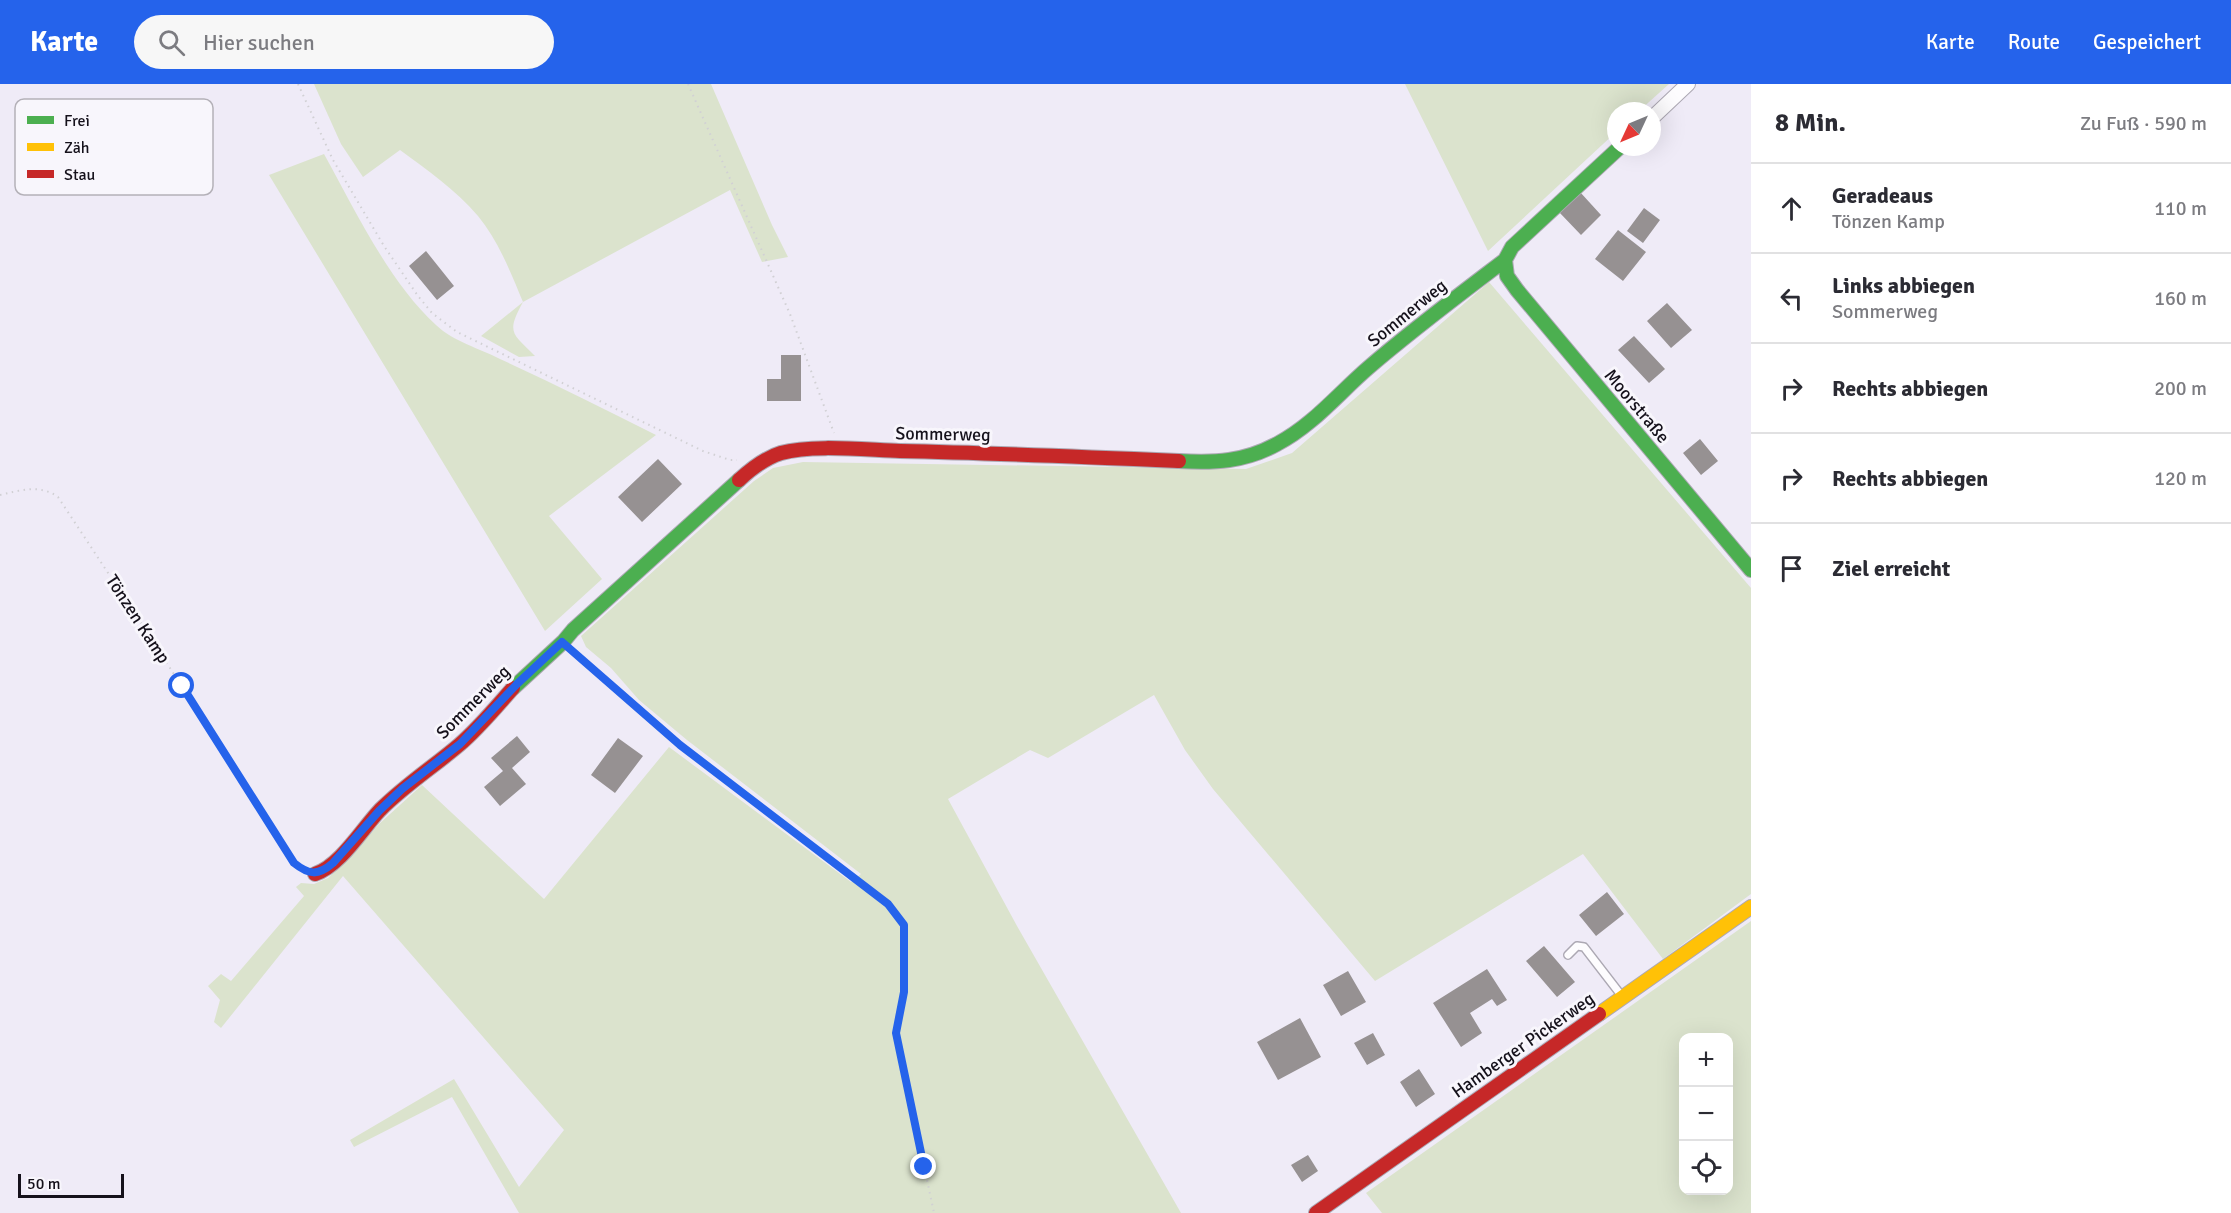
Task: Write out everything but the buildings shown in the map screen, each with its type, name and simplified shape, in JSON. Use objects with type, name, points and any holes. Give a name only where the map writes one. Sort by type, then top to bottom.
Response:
[{"type":"street","points":[[1661,110],[1688,84]]},
{"type":"street","name":"Sommerweg","points":[[315,874],[324,871],[333,863],[379,811],[402,789],[460,744],[573,630],[757,464],[780,453],[841,449],[1024,454],[1215,463],[1247,458],[1278,444],[1309,422],[1367,369],[1432,315],[1504,260],[1512,247],[1610,156]]},
{"type":"street","name":"Moorstraße","points":[[1504,260],[1507,276],[1516,290],[1751,570]]},
{"type":"street","name":"Hamberger Pickerweg","points":[[1316,1213],[1751,907]]},
{"type":"lane","points":[[1568,955],[1577,946],[1584,947],[1623,997]]},
{"type":"path","points":[[298,84],[333,160],[384,246],[432,313],[457,332],[703,451],[730,460],[741,460]]},
{"type":"path","points":[[688,84],[790,314],[841,449]]},
{"type":"path","name":"Tönzen Kamp","points":[[0,495],[37,489],[48,490],[58,498],[149,635],[294,863],[304,871],[315,874]]},
{"type":"path","points":[[562,642],[680,745],[888,904],[904,925],[904,992],[896,1033],[934,1213]]},
{"type":"green space","points":[[314,84],[711,84],[788,257],[762,262],[730,190],[523,302],[504,257],[485,225],[460,198],[431,173],[400,150],[363,177],[341,144]]},
{"type":"green space","points":[[1405,84],[1669,84],[1649,102],[1607,102],[1607,140],[1488,251]]},
{"type":"green space","points":[[324,154],[388,267],[419,308],[443,331],[656,435],[549,516],[602,579],[545,631],[269,175]]},
{"type":"green space","points":[[1489,282],[1751,588],[1751,894],[1663,959],[1583,854],[1375,981],[1213,789],[1185,750],[1154,695],[1048,758],[1030,750],[948,799],[1017,926],[1181,1213],[519,1213],[452,1097],[354,1147],[350,1140],[454,1079],[519,1187],[564,1130],[343,876],[221,1028],[214,1022],[220,1000],[208,986],[221,974],[231,981],[304,896],[296,887],[301,883],[314,884],[328,878],[379,824],[422,785],[544,899],[669,747],[851,882],[861,874],[687,740],[639,700],[611,668],[586,647],[581,636],[754,481],[773,468],[803,462],[1246,469],[1292,453]]},
{"type":"green space","points":[[523,302],[514,320],[514,332],[535,356],[519,357],[481,336]]},
{"type":"green space","points":[[1751,921],[1751,1213],[1382,1213],[1366,1193]]},
{"type":"traffic: fast","points":[[1179,461],[1205,462],[1241,458],[1265,450],[1290,437],[1325,409],[1385,354],[1505,260],[1512,247],[1610,156]]},
{"type":"traffic: fast","points":[[1505,260],[1507,276],[1517,290],[1751,570]]},
{"type":"traffic: fast","points":[[513,688],[573,630],[739,480]]},
{"type":"traffic: slow","points":[[1599,1014],[1751,907]]},
{"type":"traffic: jam","points":[[739,480],[754,468],[781,453],[808,449],[840,448],[1179,461]]},
{"type":"traffic: jam","points":[[315,874],[324,870],[342,855],[380,810],[466,738],[513,688]]},
{"type":"traffic: jam","points":[[1316,1213],[1599,1014]]},
{"type":"route","points":[[182,686],[294,863],[304,871],[315,874],[324,871],[333,863],[379,811],[402,789],[460,744],[517,684],[562,642],[597,670],[620,694],[680,745],[897,913],[904,925],[906,938],[904,992],[896,1033],[924,1167]]}]
